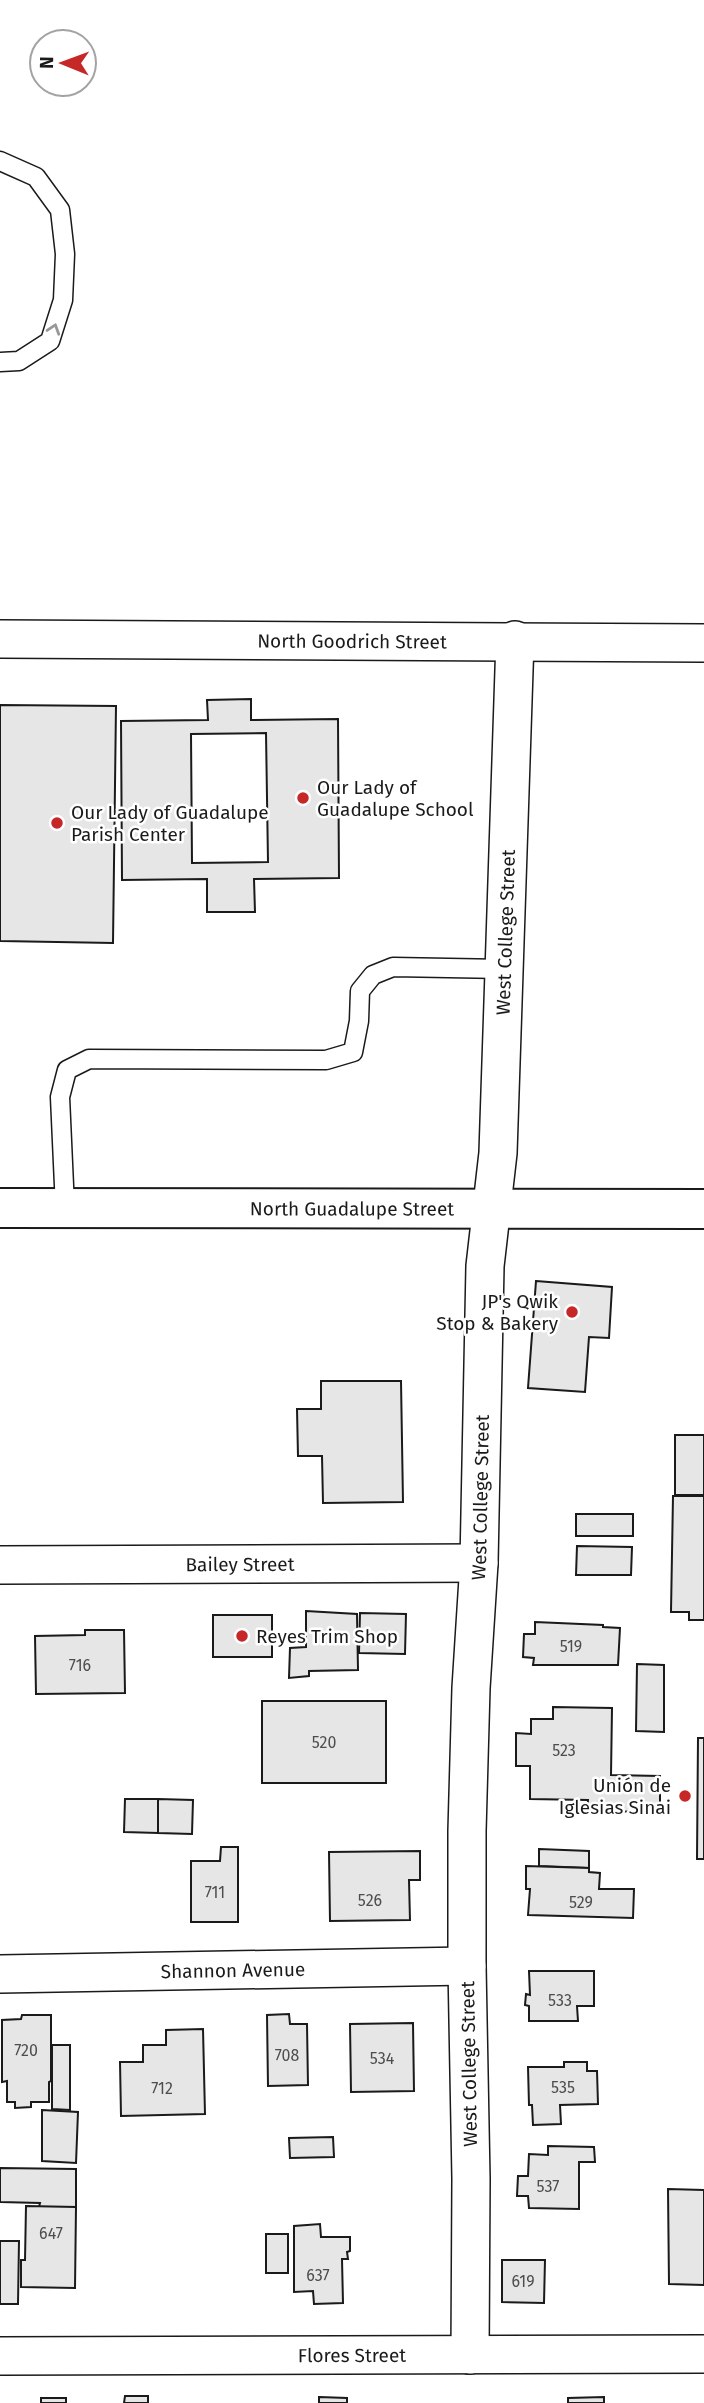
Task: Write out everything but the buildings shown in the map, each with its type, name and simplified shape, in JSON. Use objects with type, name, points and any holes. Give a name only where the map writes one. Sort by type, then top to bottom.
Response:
[{"type":"street","name":"North Goodrich Street","points":[[0,639],[704,643]]},
{"type":"street","name":"West College Street","points":[[470,2355],[471,2179],[467,1966],[471,1688],[479,1563],[485,1266],[498,1153],[515,640]]},
{"type":"street","name":"North Guadalupe Street","points":[[0,1208],[704,1209]]},
{"type":"street","name":"Bailey Street","points":[[0,1565],[479,1563]]},
{"type":"street","name":"Shannon Avenue","points":[[0,1974],[467,1966]]},
{"type":"street","name":"Flores Street","points":[[0,2356],[704,2354]]},
{"type":"lane","points":[[0,161],[36,177],[60,210],[65,254],[63,300],[50,341],[19,361],[0,362]]},
{"type":"lane","points":[[65,1208],[60,1097],[67,1070],[89,1059],[326,1060],[353,1052],[359,1021],[360,990],[373,975],[393,967],[504,969]]},
{"type":"place","name":"Our Lady of Guadalupe School","points":[[303,798]]},
{"type":"place","name":"Our Lady of Guadalupe Parish Center","points":[[57,823]]},
{"type":"place","name":"JP's Qwik Stop & Bakery","points":[[572,1312]]},
{"type":"place","name":"Reyes Trim Shop","points":[[242,1636]]},
{"type":"place","name":"Unión de Iglesias Sinai","points":[[685,1796]]}]
